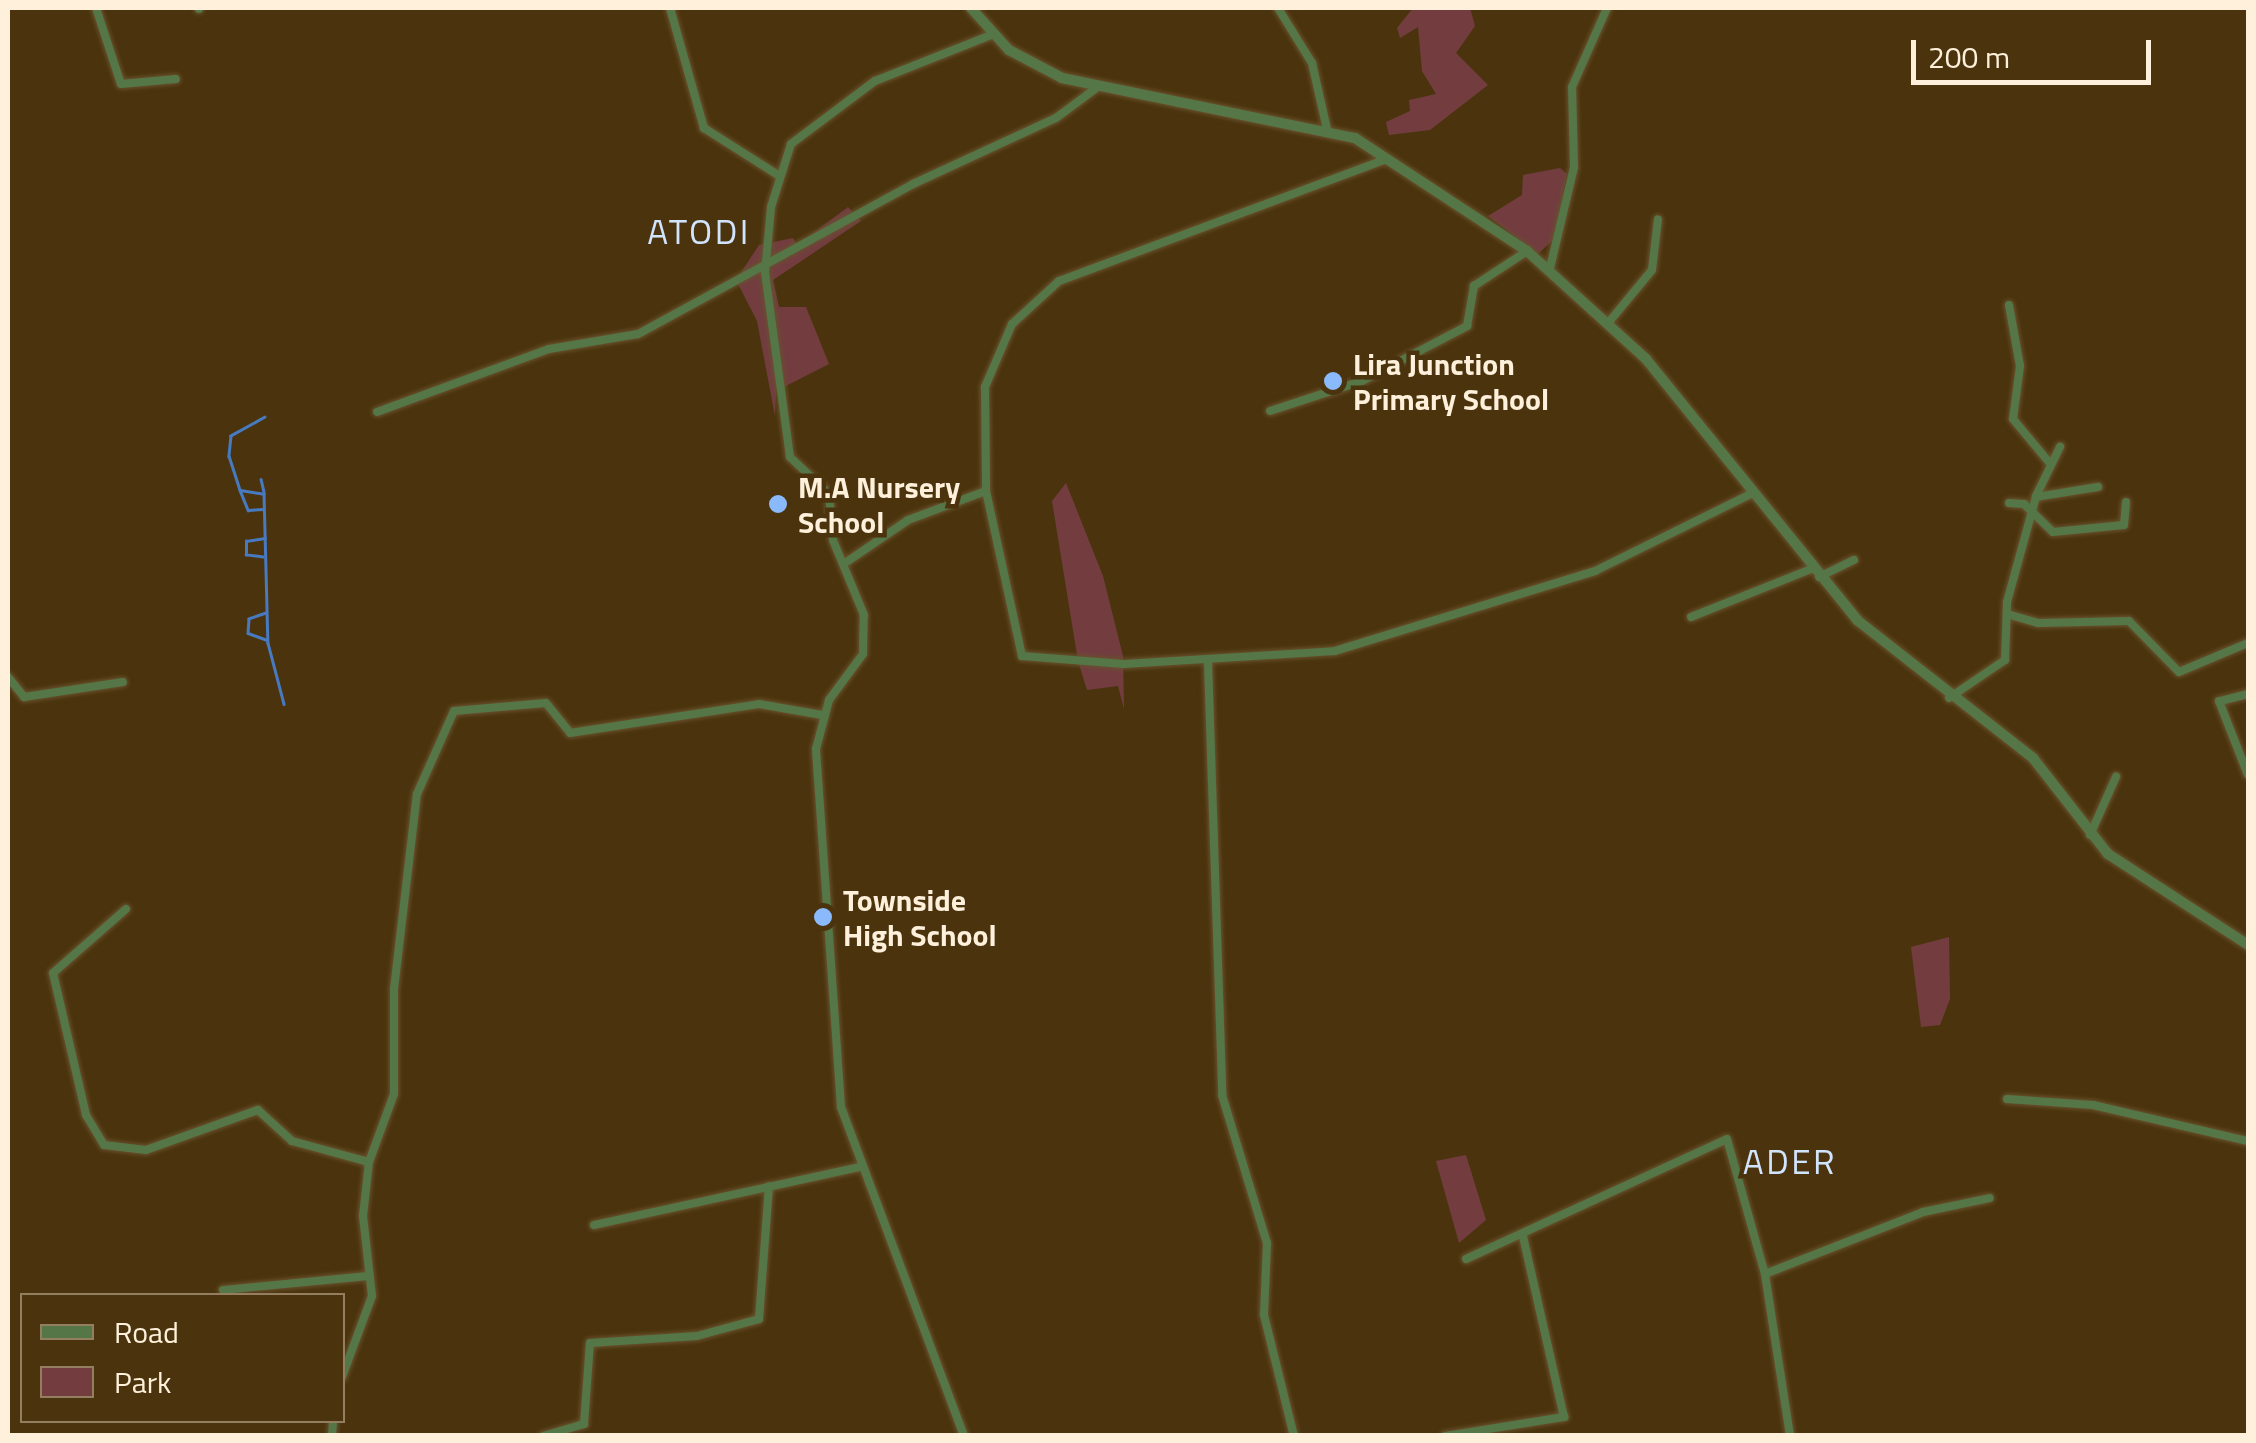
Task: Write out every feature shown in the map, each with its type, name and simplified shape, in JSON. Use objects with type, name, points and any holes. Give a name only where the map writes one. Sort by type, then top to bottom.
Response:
[{"type":"street","points":[[96,8],[121,84],[176,79]]},
{"type":"street","points":[[670,8],[704,128],[778,175]]},
{"type":"street","points":[[972,8],[990,34],[1095,88],[1327,129],[1387,158],[1550,268],[1609,322],[1815,573],[1949,698],[2033,758],[2090,834],[2248,945]]},
{"type":"street","points":[[1278,8],[1315,71],[1327,129]]},
{"type":"street","points":[[1550,268],[1574,168],[1572,87],[1607,8]]},
{"type":"street","points":[[964,1436],[905,1260],[860,1167],[838,1084],[816,784],[822,715],[865,646],[848,561],[832,536],[829,494],[790,457],[765,272],[778,175],[799,136],[875,81],[990,34]]},
{"type":"street","points":[[377,412],[549,349],[638,334],[765,272],[1095,88]]},
{"type":"street","points":[[1387,158],[1144,247],[1030,301],[985,387],[986,491],[1026,660],[1298,659],[1388,639],[1595,571],[1751,494]]},
{"type":"street","points":[[1609,322],[1652,270],[1658,219]]},
{"type":"street","points":[[1270,411],[1362,381],[1467,326],[1474,286],[1526,251]]},
{"type":"street","points":[[2009,304],[2020,366],[2013,419],[2048,461]]},
{"type":"street","points":[[1949,698],[2005,660],[2007,614],[2026,507],[2036,497],[2048,461],[2060,447]]},
{"type":"street","points":[[2036,497],[2098,487]]},
{"type":"street","points":[[848,561],[908,520],[986,491]]},
{"type":"street","points":[[2009,502],[2026,507],[2053,532],[2124,525],[2126,502]]},
{"type":"street","points":[[1691,617],[1854,560]]},
{"type":"street","points":[[2007,614],[2038,623],[2128,621],[2180,672],[2248,643]]},
{"type":"street","points":[[1208,662],[1222,1094],[1267,1242],[1264,1316],[1294,1436]]},
{"type":"street","points":[[8,678],[24,697],[123,682]]},
{"type":"street","points":[[2248,694],[2219,701],[2248,775]]},
{"type":"street","points":[[345,1369],[371,1301],[369,1162],[394,1094],[394,989],[417,794],[454,711],[546,703],[570,734],[758,704],[822,715]]},
{"type":"street","points":[[2090,834],[2116,778]]},
{"type":"street","points":[[126,910],[53,973],[86,1115],[104,1145],[146,1150],[258,1110],[292,1142],[369,1162]]},
{"type":"street","points":[[2007,1099],[2093,1104],[2248,1141]]},
{"type":"street","points":[[1466,1258],[1523,1236],[1728,1139],[1765,1274],[1790,1436]]},
{"type":"street","points":[[594,1225],[860,1167]]},
{"type":"street","points":[[543,1436],[584,1424],[590,1343],[697,1336],[759,1319],[769,1186]]},
{"type":"street","points":[[1765,1274],[1923,1212],[1990,1198]]},
{"type":"street","points":[[1445,1436],[1565,1411],[1523,1236]]},
{"type":"street","points":[[223,1290],[369,1276]]},
{"type":"street","points":[[1515,1424],[1519,1436]]},
{"type":"green space","points":[[1413,8],[1470,8],[1475,26],[1456,53],[1488,85],[1430,130],[1389,135],[1386,122],[1410,111],[1409,100],[1436,94],[1422,71],[1418,27],[1400,38],[1397,28]]},
{"type":"green space","points":[[1560,168],[1567,174],[1554,239],[1538,254],[1488,216],[1522,195],[1523,175]]},
{"type":"green space","points":[[848,207],[861,221],[773,280],[779,307],[806,307],[829,364],[776,391],[775,416],[757,321],[736,280],[759,245],[793,238],[797,245]]},
{"type":"green space","points":[[1066,483],[1103,576],[1123,656],[1124,709],[1118,686],[1087,690],[1078,661],[1052,501]]},
{"type":"green space","points":[[1949,937],[1950,999],[1940,1025],[1921,1027],[1911,947]]},
{"type":"green space","points":[[1466,1155],[1486,1220],[1459,1243],[1436,1161]]},
{"type":"waterway","points":[[265,417],[231,436],[229,456],[240,490],[264,494],[268,643],[284,704]]},
{"type":"waterway","points":[[261,479],[264,492]]},
{"type":"waterway","points":[[240,490],[248,510],[263,509]]},
{"type":"waterway","points":[[263,557],[246,555],[246,541],[265,538]]},
{"type":"waterway","points":[[266,613],[249,619],[248,633],[267,640]]},
{"type":"place","name":"Lira Junction Primary School","points":[[1333,381]]},
{"type":"place","name":"M.A Nursery School","points":[[778,504]]},
{"type":"place","name":"Townside High School","points":[[823,917]]},
{"type":"district","name":"ATODI","points":[[699,231]]},
{"type":"district","name":"ADER","points":[[1790,1161]]}]
